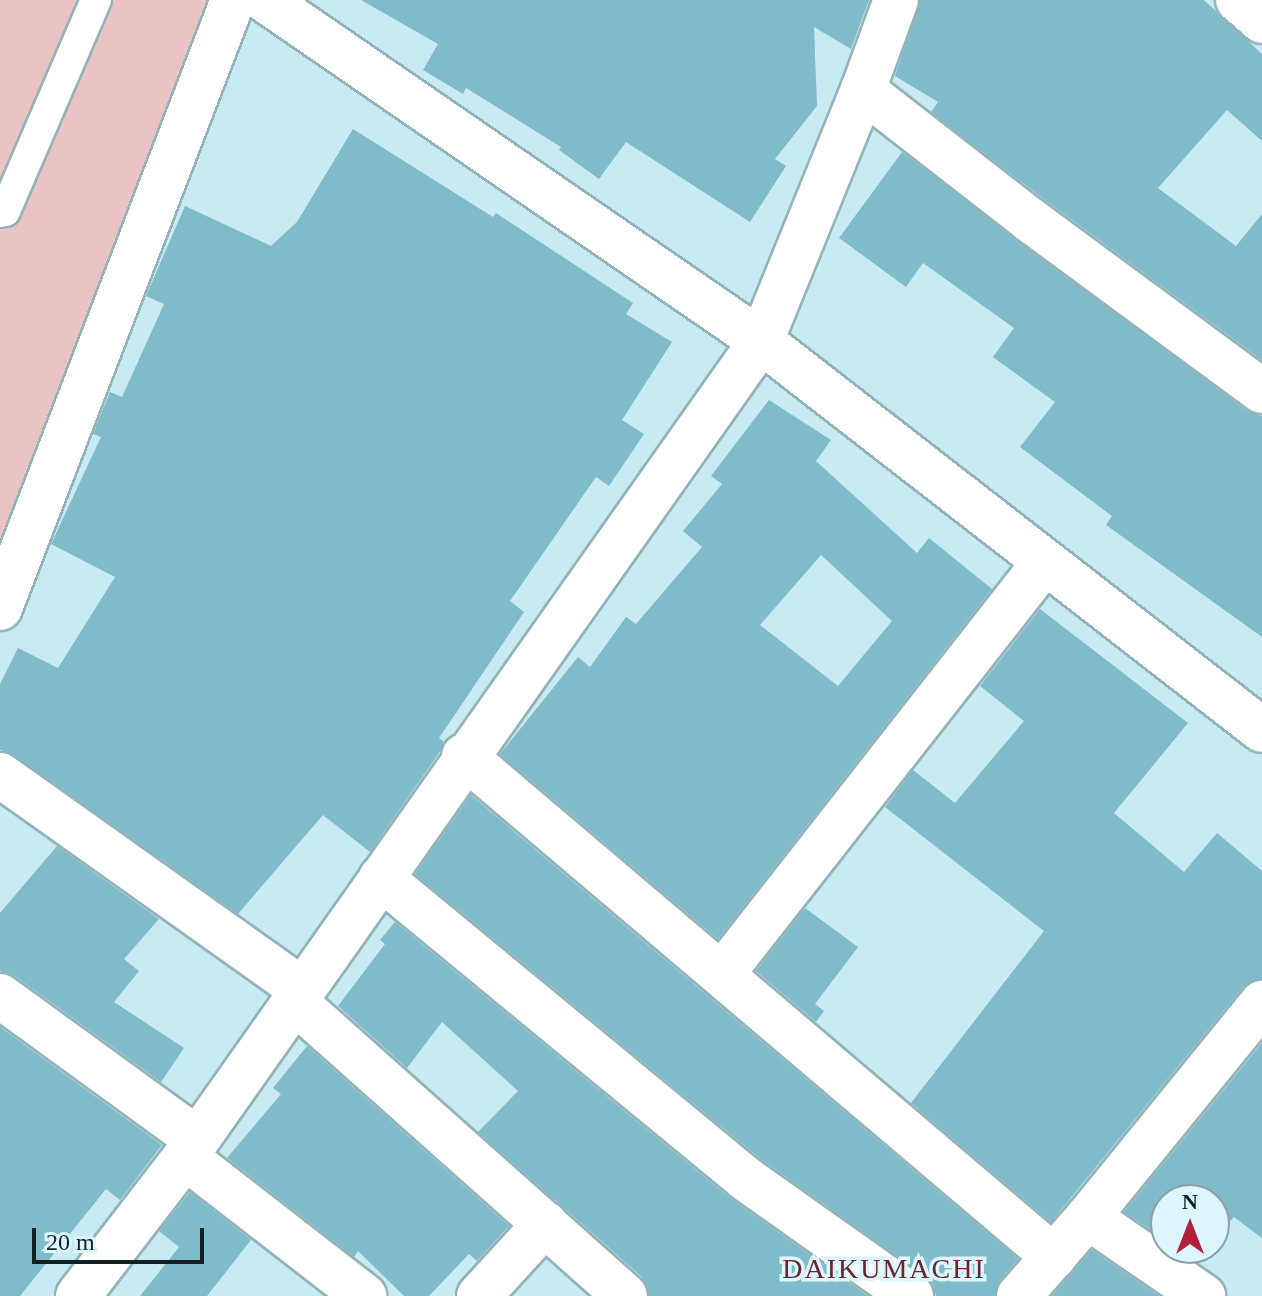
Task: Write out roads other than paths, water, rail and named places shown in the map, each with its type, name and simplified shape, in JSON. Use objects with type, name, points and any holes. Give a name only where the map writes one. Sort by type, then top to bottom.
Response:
[{"type":"street","points":[[0,608],[233,0]]},
{"type":"street","points":[[265,0],[761,341],[1262,730]]},
{"type":"street","points":[[78,1296],[191,1148],[464,756],[761,341],[863,90],[896,0]]},
{"type":"street","points":[[1238,0],[1262,21]]},
{"type":"street","points":[[863,90],[1030,220],[1262,391]]},
{"type":"street","points":[[722,974],[1044,563]]},
{"type":"street","points":[[464,756],[1054,1257]]},
{"type":"street","points":[[0,775],[298,995],[625,1296]]},
{"type":"street","points":[[381,878],[746,1179],[911,1296]]},
{"type":"street","points":[[0,996],[191,1148],[364,1296]]},
{"type":"street","points":[[1019,1296],[1088,1217],[1262,1003]]},
{"type":"street","points":[[1088,1217],[1203,1296]]},
{"type":"street","points":[[479,1296],[545,1224]]},
{"type":"lane","points":[[0,212],[5,211],[96,0]]},
{"type":"district","name":"DAIKUMACHI","points":[[884,1269]]}]
